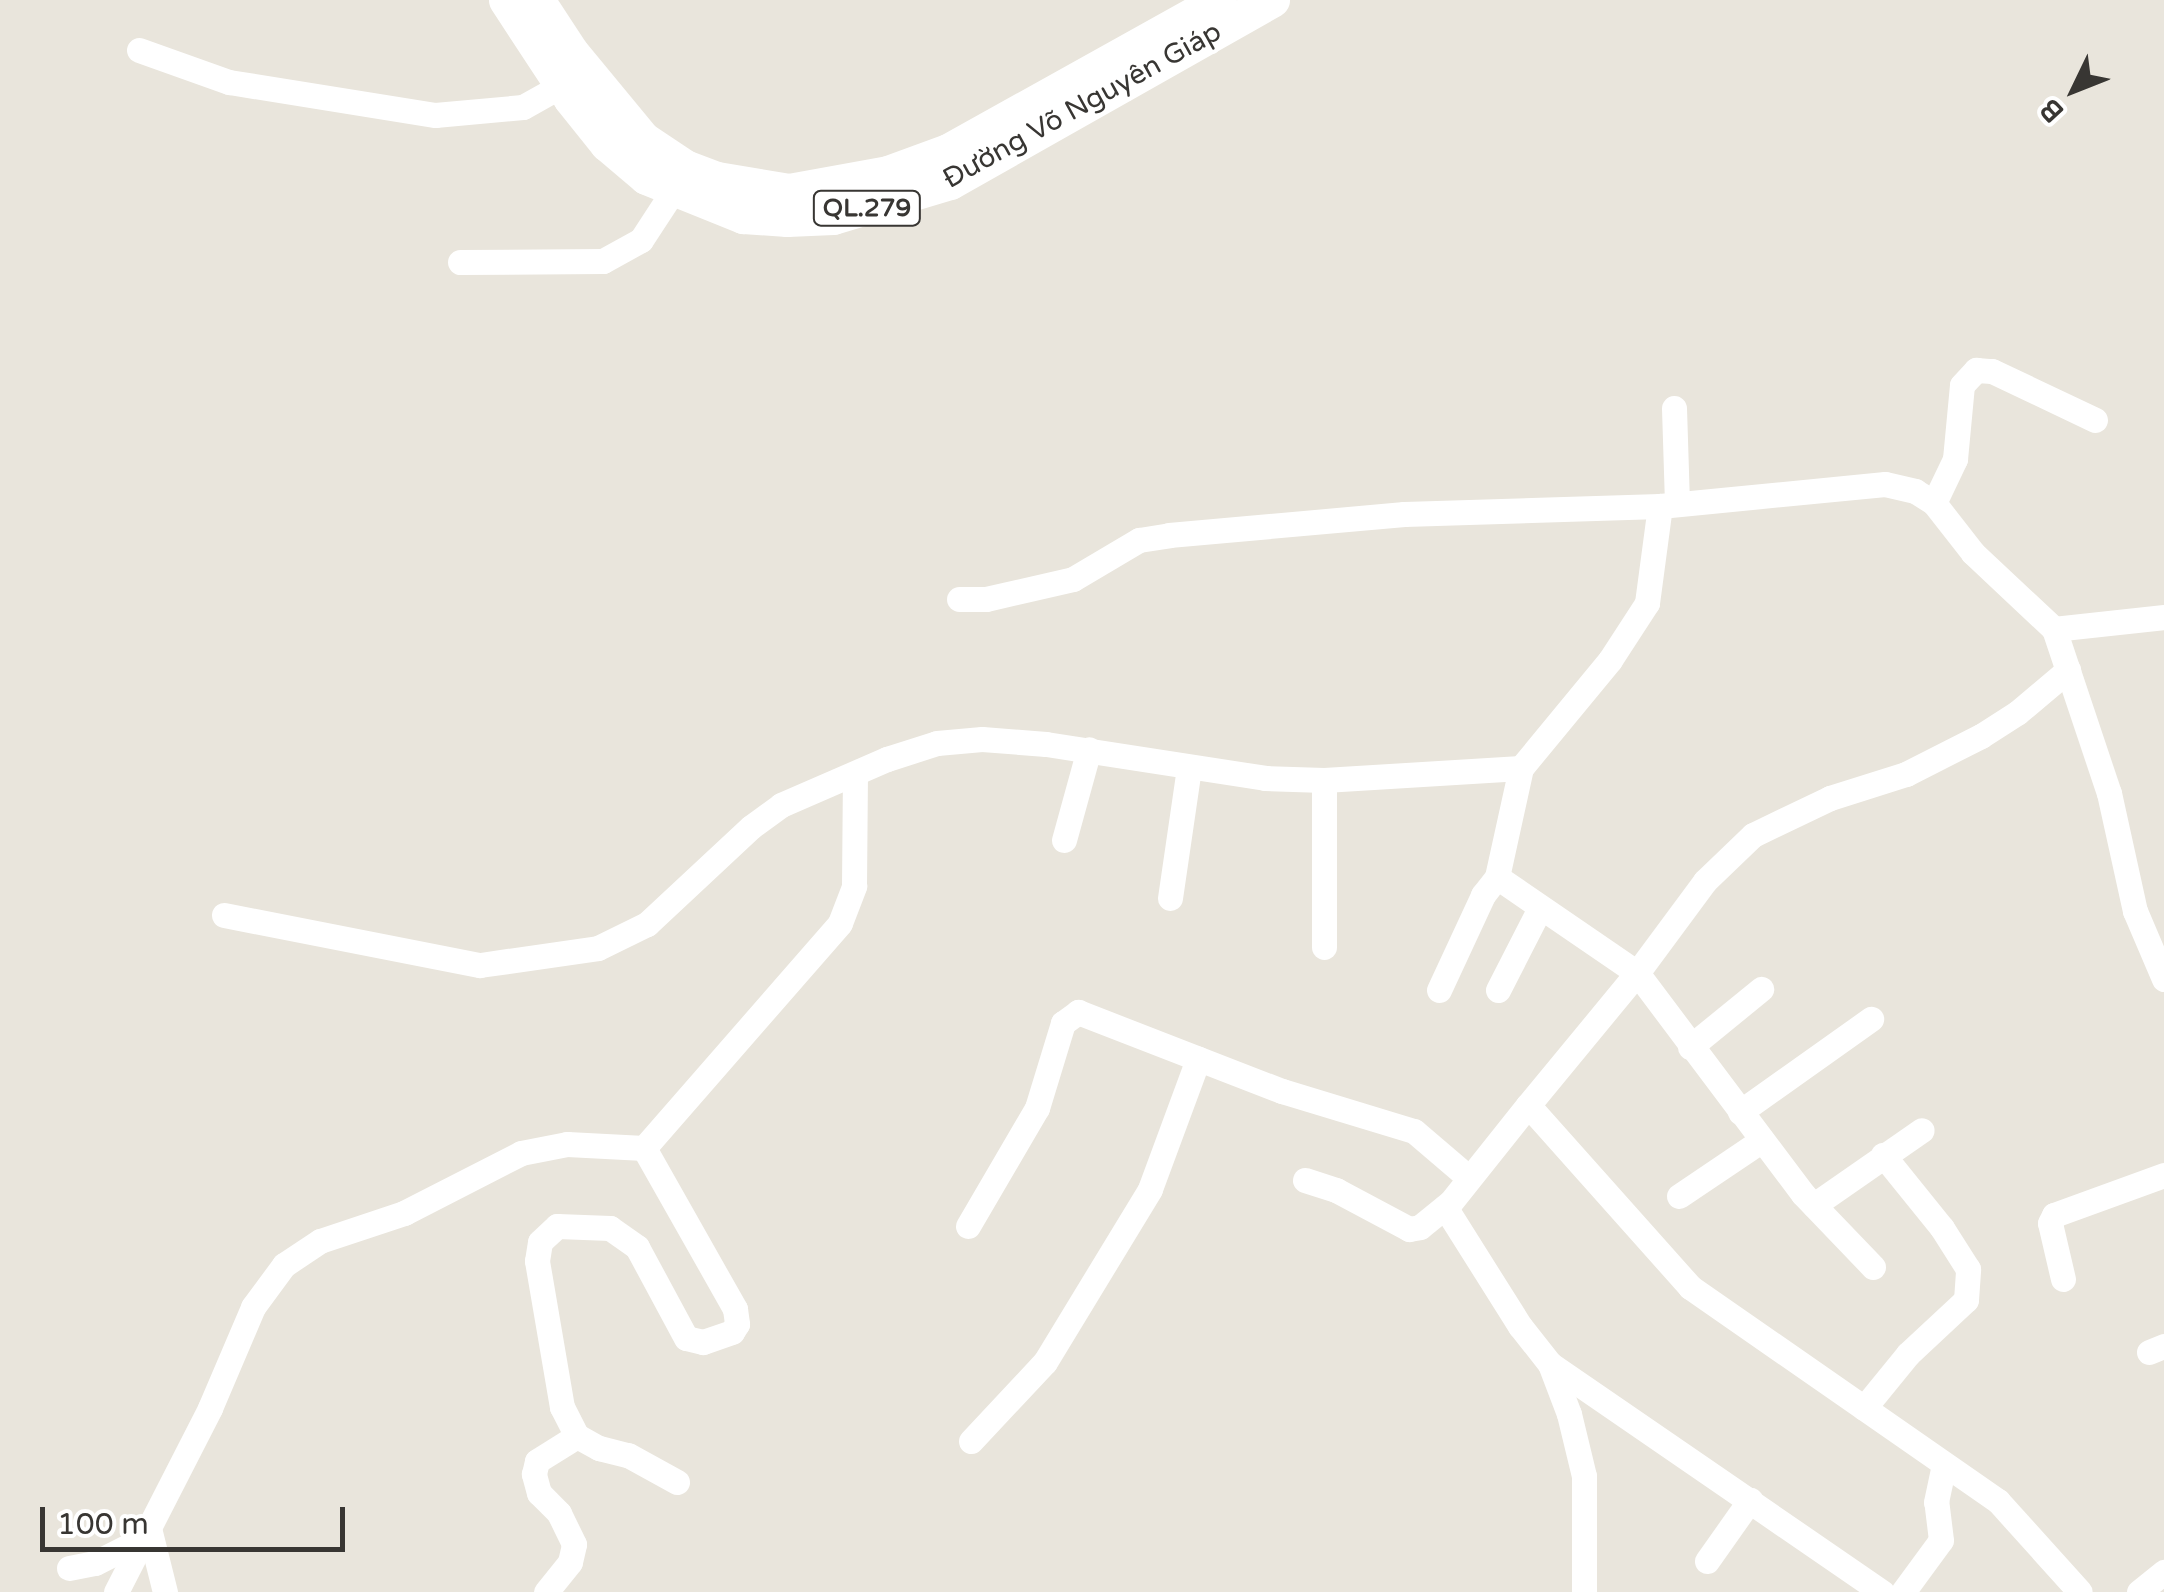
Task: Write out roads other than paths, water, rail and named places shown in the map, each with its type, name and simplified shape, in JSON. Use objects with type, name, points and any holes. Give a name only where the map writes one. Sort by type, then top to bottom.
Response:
[{"type":"highway","name":"Đường Võ Nguyên Giáp","points":[[506,0],[574,78],[643,139],[686,168],[717,178],[789,190],[888,173],[948,151],[1219,0]]},
{"type":"highway","name":"Đường Võ Nguyên Giáp","points":[[538,0],[607,144],[646,177],[674,191],[742,216],[787,219],[833,217],[950,182],[1272,0]]},
{"type":"street","points":[[139,50],[228,82],[434,115],[523,107],[574,78]]},
{"type":"street","points":[[460,262],[602,261],[641,240],[674,191]]},
{"type":"street","points":[[1934,503],[1955,458],[1962,385],[1976,370],[1992,372],[2095,420]]},
{"type":"street","points":[[1439,990],[1483,894],[1497,877],[1521,768],[1610,660],[1647,602],[1669,505],[1674,408]]},
{"type":"street","points":[[959,599],[986,599],[1072,579],[1140,540],[1168,535],[1404,514],[1669,505],[1886,484],[1915,491],[1934,503],[1973,554],[2054,629],[2109,794],[2136,912],[2164,979]]},
{"type":"street","points":[[2054,629],[2164,616]]},
{"type":"street","points":[[1306,1180],[1336,1190],[1409,1228],[1420,1227],[1445,1207],[1470,1178],[1637,973],[1705,882],[1753,835],[1830,798],[1906,774],[1981,736],[2017,713],[2068,670]]},
{"type":"street","points":[[224,915],[480,966],[598,948],[626,938],[647,924],[767,814],[798,796],[937,743],[982,739],[1089,749],[1265,778],[1324,780],[1521,768]]},
{"type":"street","points":[[1064,840],[1089,749]]},
{"type":"street","points":[[1170,898],[1189,767]]},
{"type":"street","points":[[644,1148],[840,923],[854,886],[855,774]]},
{"type":"street","points":[[1324,780],[1324,947]]},
{"type":"street","points":[[1497,877],[1637,973],[1814,1205],[1873,1267]]},
{"type":"street","points":[[1498,990],[1540,908]]},
{"type":"street","points":[[1690,1046],[1761,989]]},
{"type":"street","points":[[968,1226],[1037,1108],[1063,1023],[1070,1016],[1087,1012],[1198,1060],[1338,1110],[1414,1131],[1470,1178]]},
{"type":"street","points":[[1740,1112],[1870,1019]]},
{"type":"street","points":[[971,1441],[1045,1362],[1150,1189],[1198,1060]]},
{"type":"street","points":[[1528,1105],[1690,1287],[1998,1501],[2080,1592]]},
{"type":"street","points":[[1814,1205],[1922,1130]]},
{"type":"street","points":[[1679,1196],[1762,1140]]},
{"type":"street","points":[[116,1592],[210,1408],[253,1306],[272,1276],[295,1255],[320,1241],[404,1213],[521,1153],[566,1144],[644,1148]]},
{"type":"street","points":[[644,1148],[734,1309],[737,1324],[728,1334],[692,1341],[682,1334],[643,1257],[629,1239],[602,1226],[565,1224],[547,1233],[537,1261],[562,1408],[577,1436],[599,1448],[628,1455],[677,1482]]},
{"type":"street","points":[[1864,1408],[1908,1354],[1966,1300],[1968,1269],[1942,1228],[1882,1156]]},
{"type":"street","points":[[2063,1279],[2050,1223],[2054,1215],[2164,1176]]},
{"type":"street","points":[[1445,1207],[1520,1326],[1550,1364],[1570,1414],[1584,1476],[1588,1529],[1584,1592]]},
{"type":"street","points":[[1550,1364],[1885,1591],[1941,1540],[1936,1502],[1944,1465]]},
{"type":"street","points":[[546,1592],[570,1562],[574,1544],[559,1513],[539,1493],[534,1474],[537,1461],[577,1436]]},
{"type":"street","points":[[1708,1561],[1750,1500]]},
{"type":"street","points":[[69,1568],[94,1563],[146,1533]]},
{"type":"street","points":[[146,1533],[165,1592]]},
{"type":"street","points":[[2139,1592],[2164,1572]]}]
